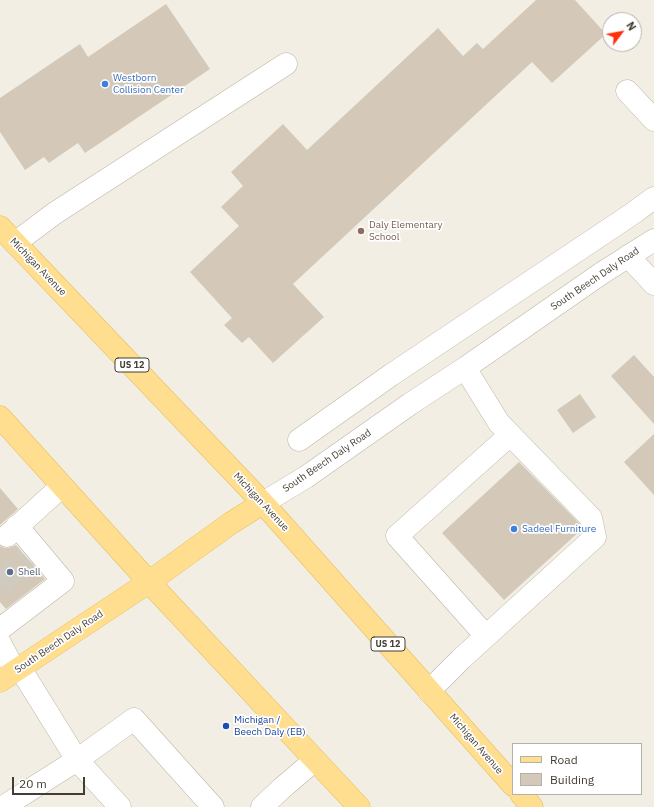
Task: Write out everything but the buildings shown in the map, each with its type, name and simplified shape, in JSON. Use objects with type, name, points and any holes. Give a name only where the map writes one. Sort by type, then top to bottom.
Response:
[{"type":"main road","name":"Michigan Avenue","points":[[0,226],[263,503],[512,784]]},
{"type":"main road","points":[[0,416],[149,582],[359,807]]},
{"type":"main road","name":"South Beech Daly Road","points":[[12,673],[149,582],[231,523],[263,503]]},
{"type":"main road","points":[[522,795],[532,807]]},
{"type":"street","points":[[15,243],[55,213],[286,64]]},
{"type":"street","points":[[627,91],[654,120]]},
{"type":"street","points":[[299,440],[391,375],[654,198]]},
{"type":"street","points":[[632,214],[654,239]]},
{"type":"street","name":"South Beech Daly Road","points":[[263,503],[306,476],[654,239]]},
{"type":"street","points":[[628,256],[654,284]]},
{"type":"street","points":[[429,691],[486,636],[595,537],[591,518],[499,423],[464,368]]},
{"type":"street","points":[[391,375],[410,404]]},
{"type":"street","points":[[486,636],[397,536],[510,435]]},
{"type":"street","points":[[0,629],[63,581],[31,553],[12,531],[62,486]]},
{"type":"street","points":[[0,643],[12,673],[78,760],[120,807]]},
{"type":"street","points":[[3,807],[78,760],[134,719],[213,807]]},
{"type":"street","points":[[262,807],[315,760]]},
{"type":"tunnel","points":[[0,584],[26,557]]},
{"type":"place","name":"Westborn Collision Center","points":[[105,84]]},
{"type":"place","name":"Daly Elementary School","points":[[361,231]]},
{"type":"place","name":"Sadeel Furniture","points":[[514,529]]},
{"type":"place","name":"Shell","points":[[10,572]]},
{"type":"place","name":"Michigan / Beech Daly (EB)","points":[[226,726]]}]
